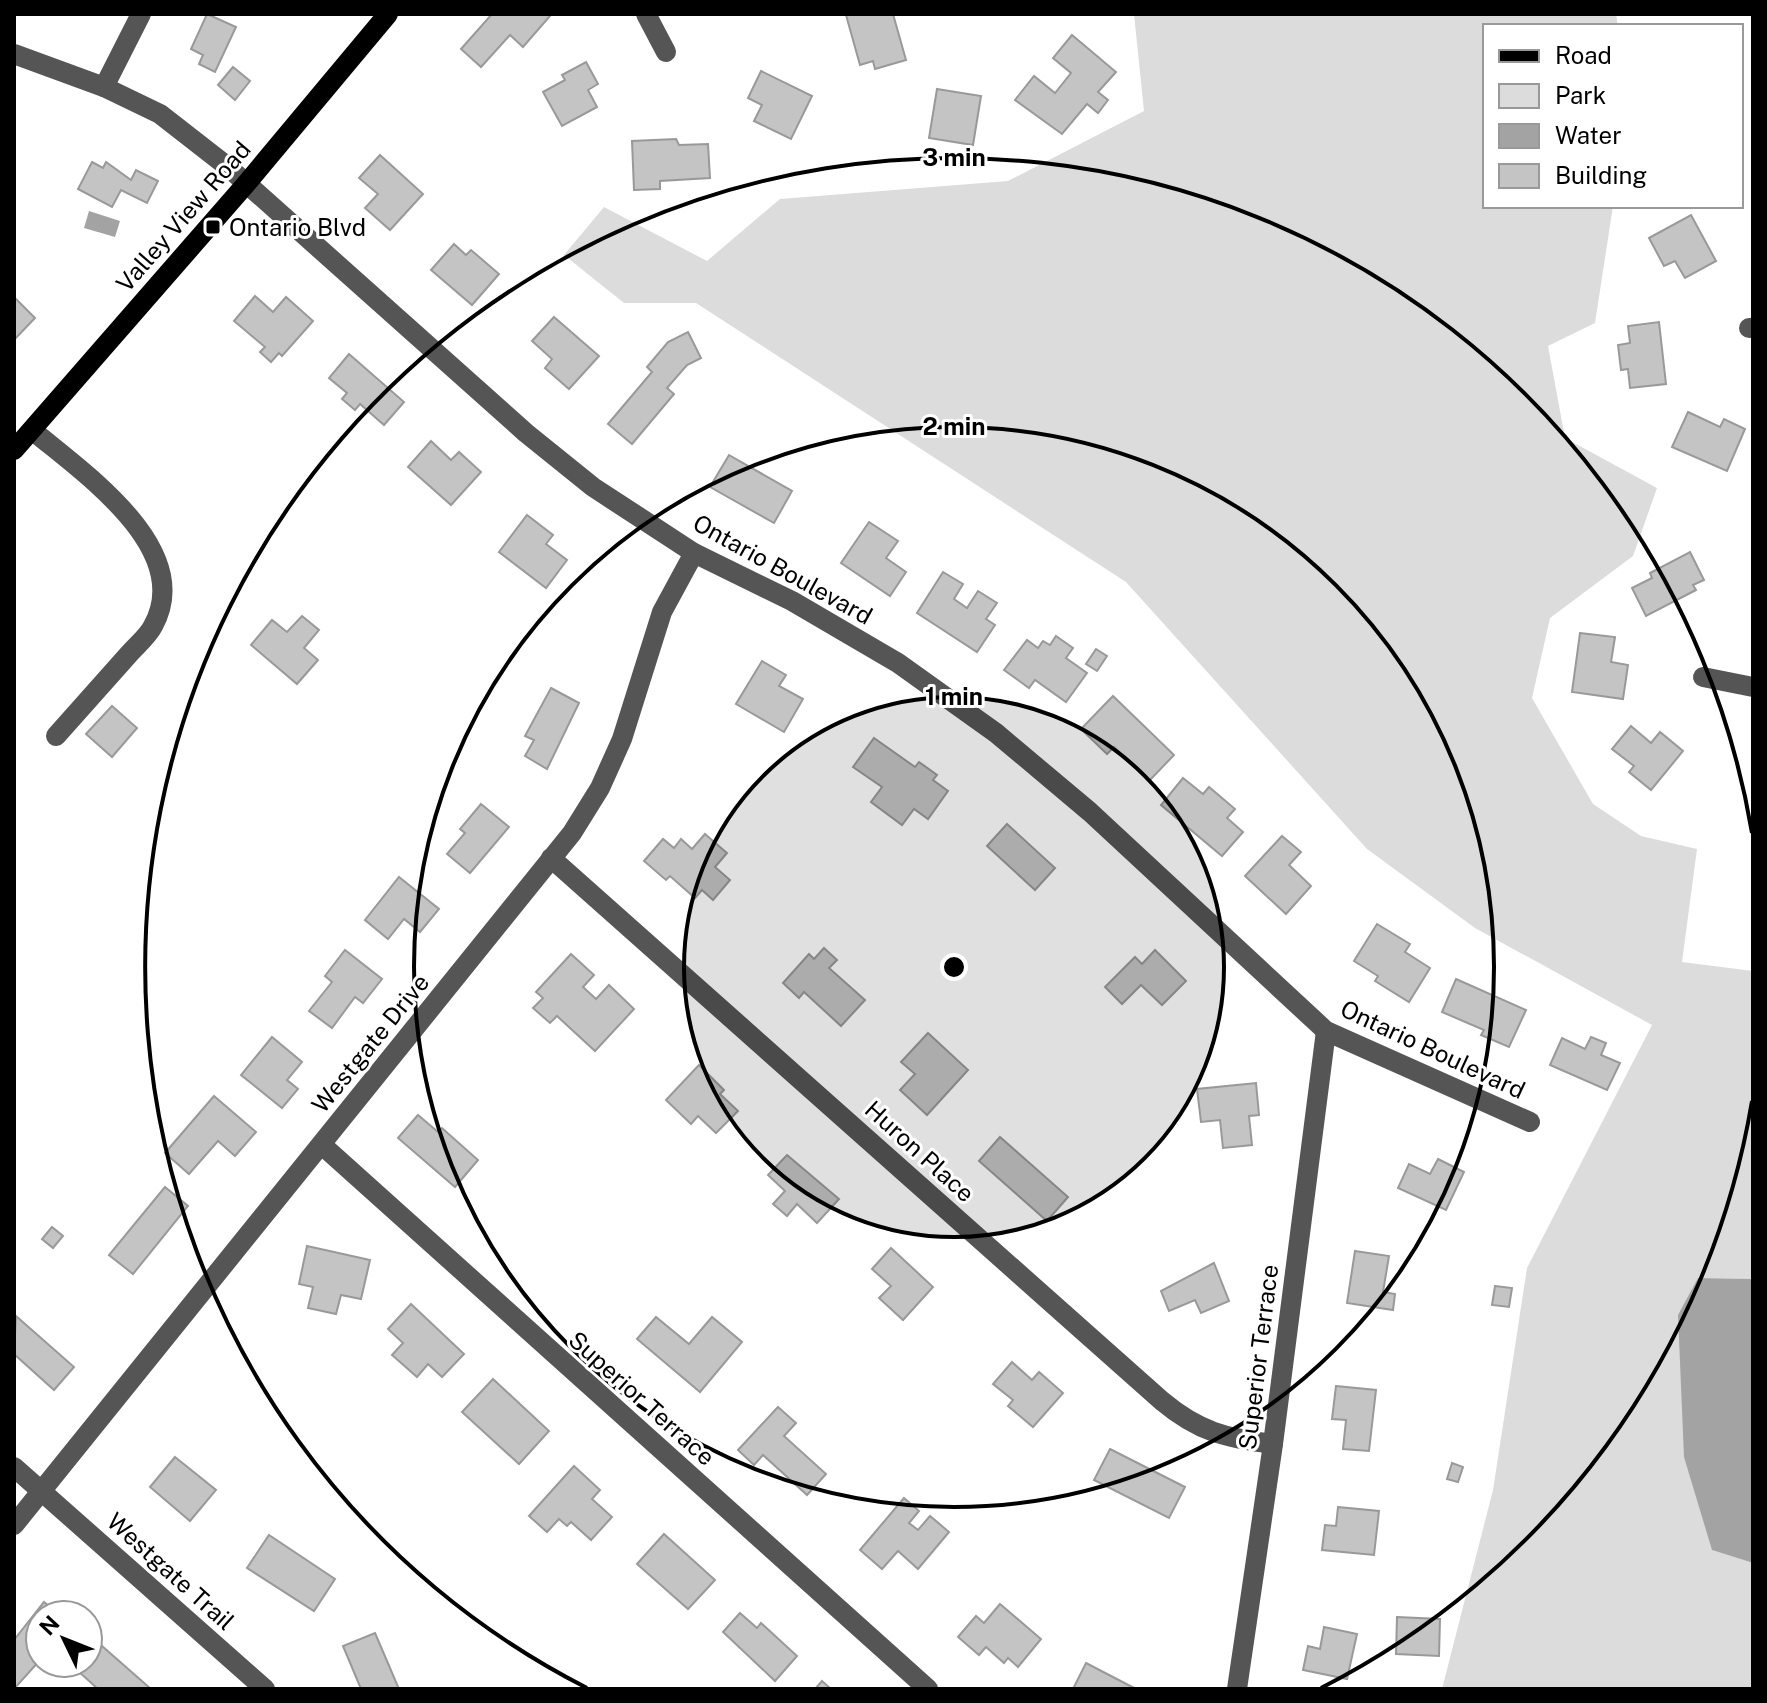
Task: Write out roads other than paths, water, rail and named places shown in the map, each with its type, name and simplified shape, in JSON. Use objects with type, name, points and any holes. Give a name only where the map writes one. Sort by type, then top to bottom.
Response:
[{"type":"main road","name":"Valley View Road","points":[[14,450],[246,184],[388,14]]},
{"type":"street","points":[[104,87],[141,14]]},
{"type":"street","points":[[646,14],[666,52]]},
{"type":"street","name":"Ontario Boulevard","points":[[14,54],[104,87],[160,114],[246,184],[526,433],[593,487],[694,553],[792,601],[898,663],[996,733],[1090,812],[1326,1031],[1530,1122]]},
{"type":"street","points":[[32,430],[116,504],[145,535],[161,564],[161,596],[154,625],[56,736]]},
{"type":"street","name":"Westgate Drive","points":[[14,1525],[551,858],[600,788],[622,739],[662,612],[694,553]]},
{"type":"street","points":[[1703,677],[1753,687]]},
{"type":"street","name":"Huron Place","points":[[551,858],[1185,1420],[1211,1434],[1273,1444]]},
{"type":"street","name":"Superior Terrace","points":[[1237,1689],[1273,1444],[1326,1031]]},
{"type":"street","name":"Superior Terrace","points":[[322,1145],[928,1689]]},
{"type":"street","name":"Westgate Trail","points":[[14,1467],[265,1689]]},
{"type":"water","points":[[89,211],[120,221],[115,237],[84,228]]},
{"type":"water","points":[[1698,1278],[1753,1279],[1753,1563],[1712,1550],[1684,1457],[1678,1315]]},
{"type":"place","name":"Ontario Blvd","points":[[213,227]]}]
